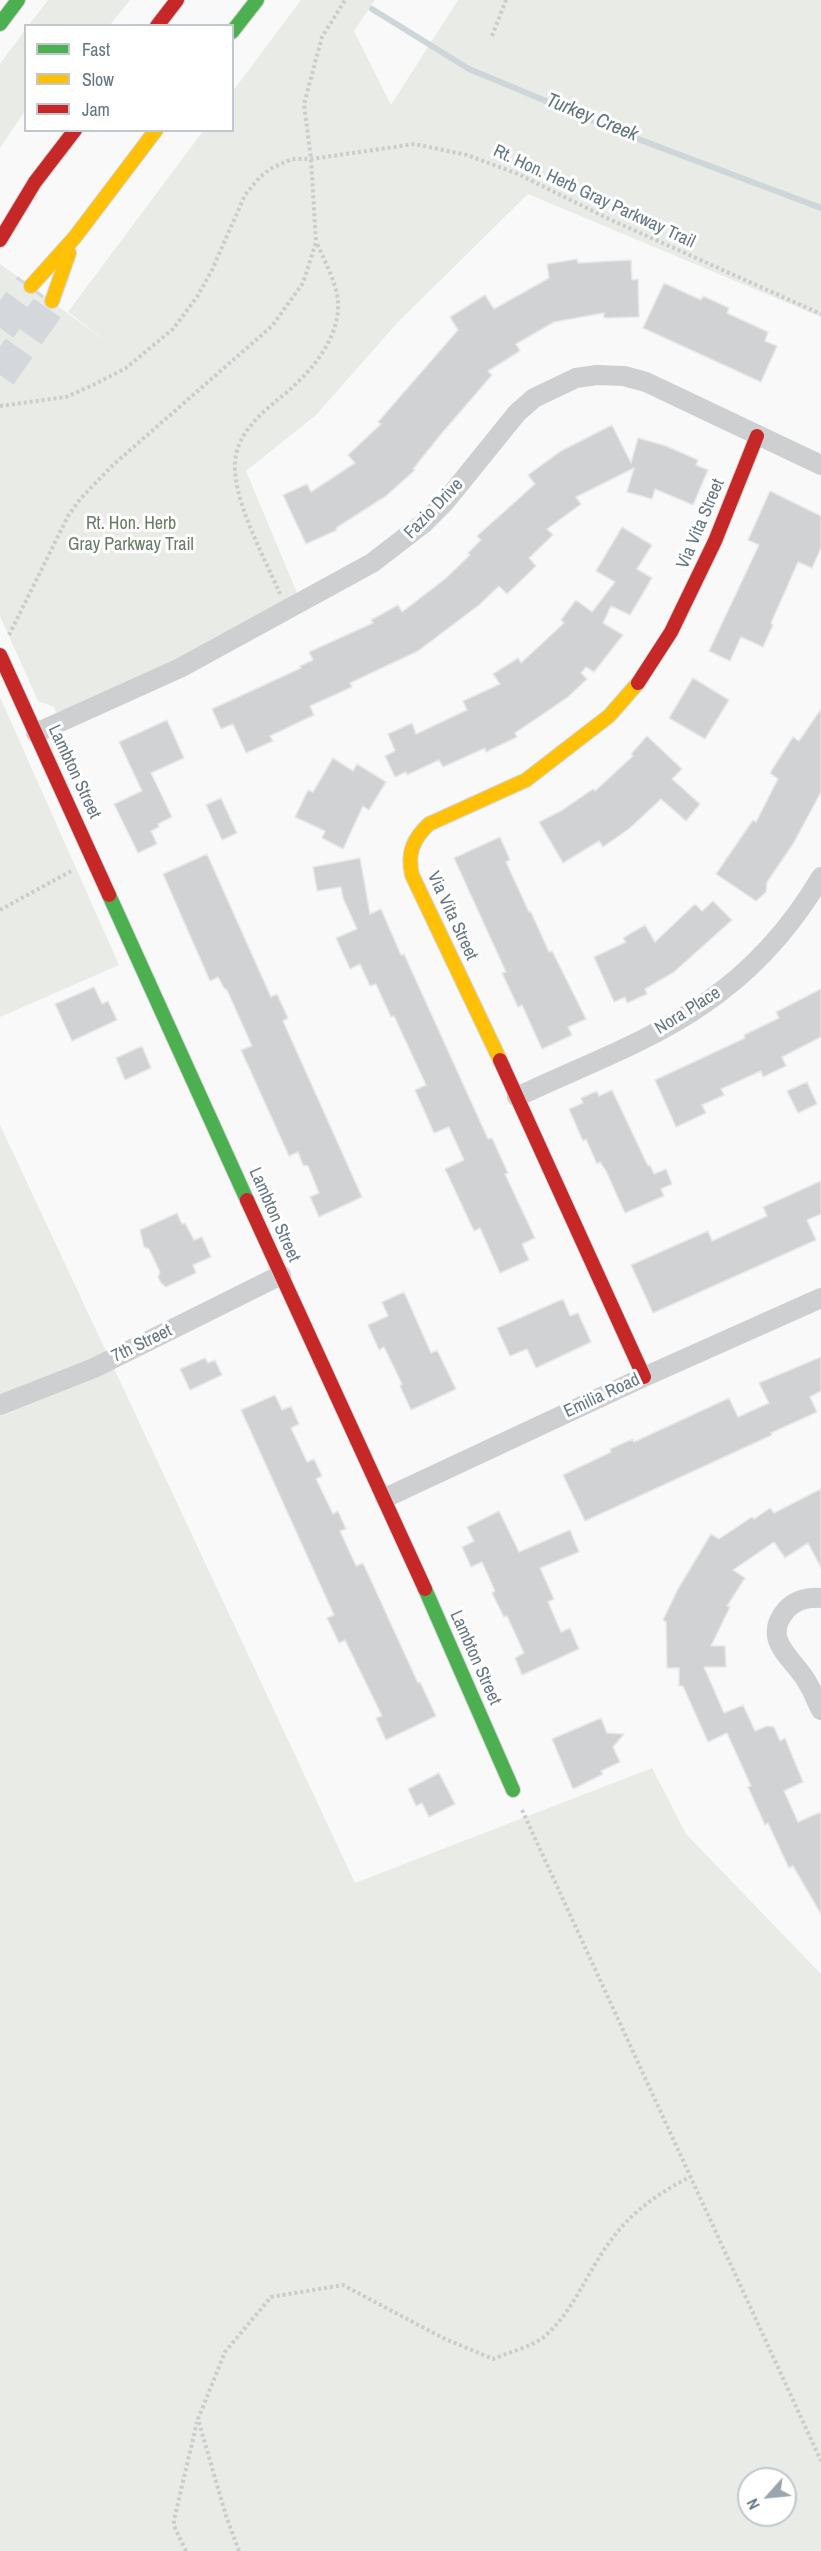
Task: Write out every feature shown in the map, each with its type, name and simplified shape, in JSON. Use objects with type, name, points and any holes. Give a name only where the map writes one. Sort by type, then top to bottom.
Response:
[{"type":"main road","points":[[0,24],[18,0]]},
{"type":"main road","points":[[159,24],[177,0]]},
{"type":"main road","points":[[234,29],[257,0]]},
{"type":"main road","points":[[0,240],[35,182],[73,132]]},
{"type":"main road","points":[[32,286],[75,237],[154,132]]},
{"type":"main road","points":[[0,212],[35,182]]},
{"type":"main road","points":[[52,301],[75,237]]},
{"type":"main road","name":"Via Vita Street","points":[[644,1377],[517,1097],[412,875],[408,860],[410,846],[429,824],[526,780],[600,724],[633,691],[671,632],[715,542],[757,436]]},
{"type":"main road","name":"Lambton Street","points":[[2,649],[36,734],[281,1275],[385,1498],[513,1791]]},
{"type":"street","name":"Fazio Drive","points":[[36,734],[180,668],[372,563],[424,524],[445,502],[517,413],[534,398],[576,378],[597,375],[615,376],[646,382],[821,465]]},
{"type":"street","name":"Nora Place","points":[[517,1097],[655,1032],[713,997],[755,962],[788,925],[821,877]]},
{"type":"street","name":"7th Street","points":[[0,1405],[94,1368],[281,1275]]},
{"type":"street","name":"Emilia Road","points":[[385,1498],[644,1377],[821,1298]]},
{"type":"street","points":[[821,1598],[801,1600],[790,1606],[781,1616],[777,1640],[782,1651],[801,1672],[821,1710]]},
{"type":"path","points":[[282,597],[236,490],[235,456],[242,437],[265,410],[288,392],[311,367],[333,332],[338,303],[336,292],[316,242],[311,159],[304,104],[322,37],[345,0]]},
{"type":"path","points":[[492,36],[506,0]]},
{"type":"path","name":"Rt. Hon. Herb Gray Parkway Trail","points":[[0,406],[66,397],[126,368],[173,328],[197,297],[219,256],[245,195],[255,182],[280,163],[292,159],[311,159],[415,144],[467,155],[518,174],[609,219],[821,314]]},
{"type":"path","points":[[2,649],[68,516],[81,498],[113,465],[272,326],[303,283],[316,242]]},
{"type":"path","points":[[0,910],[94,859]]},
{"type":"path","points":[[513,1791],[821,2461]]},
{"type":"path","points":[[186,2551],[174,2526],[174,2520],[198,2419],[225,2352],[271,2297],[343,2285],[443,2338],[493,2359],[543,2338],[574,2303],[616,2234],[639,2209],[662,2191],[690,2177]]},
{"type":"path","points":[[198,2419],[226,2516],[239,2551]]},
{"type":"green space","points":[[48,0],[130,0],[111,24],[30,24]]},
{"type":"green space","points":[[301,0],[375,0],[354,31],[391,105],[458,0],[821,0],[821,317],[528,194],[398,322],[316,415],[246,471],[297,593],[61,723],[54,707],[38,701],[0,616],[0,264],[111,345],[68,312],[202,132],[234,132],[234,90]]},
{"type":"green space","points":[[24,31],[24,112],[0,148],[0,64]]},
{"type":"green space","points":[[0,697],[119,965],[0,1017]]},
{"type":"green space","points":[[0,1125],[355,1883],[652,1768],[686,1834],[821,1974],[821,2551],[0,2551]]},
{"type":"building","points":[[577,259],[578,263],[631,260],[632,280],[638,279],[639,317],[604,318],[604,313],[554,322],[516,344],[520,351],[488,371],[492,375],[442,433],[413,469],[415,470],[386,496],[336,528],[337,530],[306,544],[283,495],[307,484],[311,492],[355,463],[348,455],[381,424],[378,422],[458,330],[450,317],[485,295],[494,309],[549,278],[547,264]]},
{"type":"building","points":[[664,283],[701,300],[703,296],[729,308],[727,313],[768,332],[765,341],[777,346],[761,382],[643,328]]},
{"type":"building","points":[[612,425],[631,463],[638,438],[666,446],[698,460],[696,465],[708,470],[693,505],[655,489],[652,499],[627,492],[634,468],[576,497],[581,504],[547,529],[553,535],[529,558],[536,566],[507,594],[499,586],[479,605],[418,651],[350,683],[352,687],[310,706],[314,715],[270,736],[273,741],[246,753],[233,724],[221,729],[212,709],[301,668],[300,666],[313,660],[309,652],[373,623],[371,620],[398,605],[402,612],[445,579],[470,555],[468,553],[481,540],[477,536],[535,484],[528,475],[561,451]]},
{"type":"building","points":[[770,491],[821,516],[821,548],[812,568],[798,562],[763,647],[741,637],[730,661],[709,651],[759,545],[748,540]]},
{"type":"building","points":[[622,527],[652,545],[637,569],[652,578],[630,615],[611,606],[603,623],[623,635],[594,672],[586,667],[581,673],[587,679],[568,697],[515,733],[517,737],[486,752],[485,748],[443,767],[439,760],[407,775],[406,772],[395,777],[385,756],[395,751],[388,734],[412,723],[416,734],[467,710],[463,701],[500,684],[493,674],[518,658],[521,663],[564,623],[561,620],[576,600],[592,612],[615,582],[596,571]]},
{"type":"building","points":[[693,678],[729,700],[705,739],[669,718]]},
{"type":"building","points":[[821,709],[821,792],[793,844],[767,882],[766,892],[756,901],[716,874],[753,820],[756,822],[778,779],[770,773],[793,737],[799,741]]},
{"type":"building","points":[[167,720],[184,758],[151,773],[172,817],[158,824],[159,827],[151,831],[157,844],[138,853],[114,804],[142,791],[119,742]]},
{"type":"building","points":[[647,736],[682,769],[672,779],[700,804],[686,821],[661,799],[630,828],[603,847],[599,841],[563,863],[539,822],[561,811],[593,789],[595,791],[633,756],[631,754]]},
{"type":"building","points":[[333,758],[353,771],[357,764],[386,782],[369,810],[363,806],[343,849],[322,838],[325,831],[295,817],[308,790],[313,792]]},
{"type":"building","points":[[221,798],[237,833],[222,840],[206,805]]},
{"type":"building","points":[[500,837],[510,860],[506,862],[529,912],[549,952],[552,951],[586,1019],[568,1027],[572,1035],[542,1049],[522,1005],[518,1007],[502,973],[506,972],[454,858]]},
{"type":"building","points":[[207,854],[271,997],[277,994],[288,1018],[283,1021],[362,1197],[319,1217],[310,1197],[319,1193],[308,1166],[303,1165],[298,1152],[289,1156],[241,1050],[252,1046],[227,990],[218,977],[210,981],[163,874]]},
{"type":"building","points":[[360,858],[370,914],[381,909],[401,955],[404,954],[488,1139],[492,1138],[508,1173],[505,1174],[535,1238],[522,1244],[529,1260],[500,1273],[480,1228],[474,1231],[445,1169],[464,1160],[449,1127],[434,1133],[415,1090],[426,1085],[394,1016],[391,1017],[376,984],[370,986],[360,964],[350,969],[336,938],[357,929],[343,898],[341,887],[317,891],[313,867]]},
{"type":"building","points":[[713,901],[732,920],[674,972],[645,989],[647,994],[627,1003],[625,997],[614,1002],[594,957],[626,942],[623,938],[645,925],[655,942],[695,904],[702,911]]},
{"type":"building","points":[[94,987],[102,1004],[108,1001],[117,1020],[72,1041],[55,1004]]},
{"type":"building","points":[[821,989],[821,1037],[782,1057],[786,1066],[763,1077],[761,1071],[721,1089],[724,1095],[702,1105],[706,1113],[676,1127],[655,1080],[745,1038],[744,1035],[779,1018],[776,1012]]},
{"type":"building","points":[[142,1046],[151,1068],[125,1080],[116,1058]]},
{"type":"building","points":[[807,1082],[817,1104],[798,1113],[787,1091]]},
{"type":"building","points":[[612,1090],[648,1166],[650,1165],[654,1174],[666,1169],[672,1184],[661,1189],[664,1196],[625,1213],[606,1171],[600,1162],[597,1164],[586,1139],[583,1141],[569,1109],[583,1103],[581,1098],[597,1091],[599,1096]]},
{"type":"building","points":[[821,1181],[821,1214],[807,1220],[816,1240],[653,1313],[631,1265],[708,1231],[712,1241],[767,1216],[763,1207]]},
{"type":"building","points":[[177,1213],[194,1240],[202,1237],[211,1257],[193,1265],[196,1273],[166,1287],[158,1277],[160,1272],[149,1249],[144,1247],[140,1230]]},
{"type":"building","points":[[404,1292],[431,1353],[437,1350],[456,1389],[411,1410],[400,1386],[402,1384],[384,1347],[379,1350],[368,1325],[388,1316],[382,1302]]},
{"type":"building","points":[[563,1299],[570,1316],[578,1313],[591,1342],[536,1368],[527,1349],[510,1356],[497,1328]]},
{"type":"building","points":[[821,1357],[821,1391],[810,1397],[817,1412],[585,1521],[563,1475],[611,1452],[610,1449],[633,1439],[634,1442],[729,1398],[738,1417],[769,1403],[759,1383]]},
{"type":"building","points":[[205,1358],[208,1363],[215,1360],[222,1375],[190,1390],[180,1369]]},
{"type":"building","points":[[275,1395],[282,1410],[291,1406],[299,1424],[291,1428],[307,1462],[314,1459],[322,1476],[316,1479],[333,1514],[338,1511],[346,1529],[340,1531],[356,1566],[363,1563],[418,1683],[420,1682],[436,1716],[386,1740],[376,1718],[382,1716],[345,1640],[339,1643],[327,1618],[334,1615],[241,1410]]},
{"type":"building","points":[[821,1489],[821,1568],[808,1543],[785,1558],[774,1542],[733,1570],[745,1578],[727,1606],[730,1607],[711,1646],[725,1646],[726,1667],[704,1667],[724,1713],[743,1705],[755,1731],[767,1726],[774,1727],[780,1741],[785,1738],[803,1782],[784,1791],[798,1822],[821,1812],[821,1914],[793,1866],[789,1868],[768,1823],[765,1825],[748,1787],[751,1786],[727,1733],[708,1742],[683,1686],[679,1686],[679,1668],[667,1668],[666,1622],[663,1620],[678,1589],[711,1534],[719,1539],[770,1508],[774,1513]]},
{"type":"building","points":[[499,1511],[519,1552],[570,1530],[579,1552],[540,1568],[554,1599],[548,1602],[561,1632],[570,1628],[579,1649],[522,1675],[515,1658],[524,1653],[507,1616],[504,1617],[492,1593],[495,1591],[482,1562],[471,1567],[462,1547],[474,1541],[467,1527]]},
{"type":"building","points":[[601,1718],[607,1733],[624,1734],[613,1747],[620,1762],[601,1771],[603,1774],[573,1789],[552,1739]]},
{"type":"building","points":[[439,1773],[455,1804],[429,1817],[422,1803],[416,1806],[408,1789]]},
{"type":"waterway","name":"Turkey Creek","points":[[372,9],[469,69],[630,136],[821,208]]},
{"type":"tunnel","points":[[0,328],[31,286]]},
{"type":"tunnel","points":[[0,375],[52,301]]},
{"type":"traffic: fast","points":[[0,24],[18,0]]},
{"type":"traffic: fast","points":[[234,29],[257,0]]},
{"type":"traffic: fast","points":[[109,895],[247,1200]]},
{"type":"traffic: fast","points":[[425,1589],[513,1790]]},
{"type":"traffic: slow","points":[[31,286],[75,237],[154,132]]},
{"type":"traffic: slow","points":[[52,301],[69,253]]},
{"type":"traffic: slow","points":[[500,1060],[412,875],[410,860],[415,841],[429,824],[526,780],[609,716],[638,683]]},
{"type":"traffic: jam","points":[[159,24],[177,0]]},
{"type":"traffic: jam","points":[[0,240],[35,182],[73,132]]},
{"type":"traffic: jam","points":[[638,683],[671,632],[715,541],[757,436]]},
{"type":"traffic: jam","points":[[0,655],[109,895]]},
{"type":"traffic: jam","points":[[500,1060],[644,1377]]},
{"type":"traffic: jam","points":[[247,1200],[425,1589]]}]
